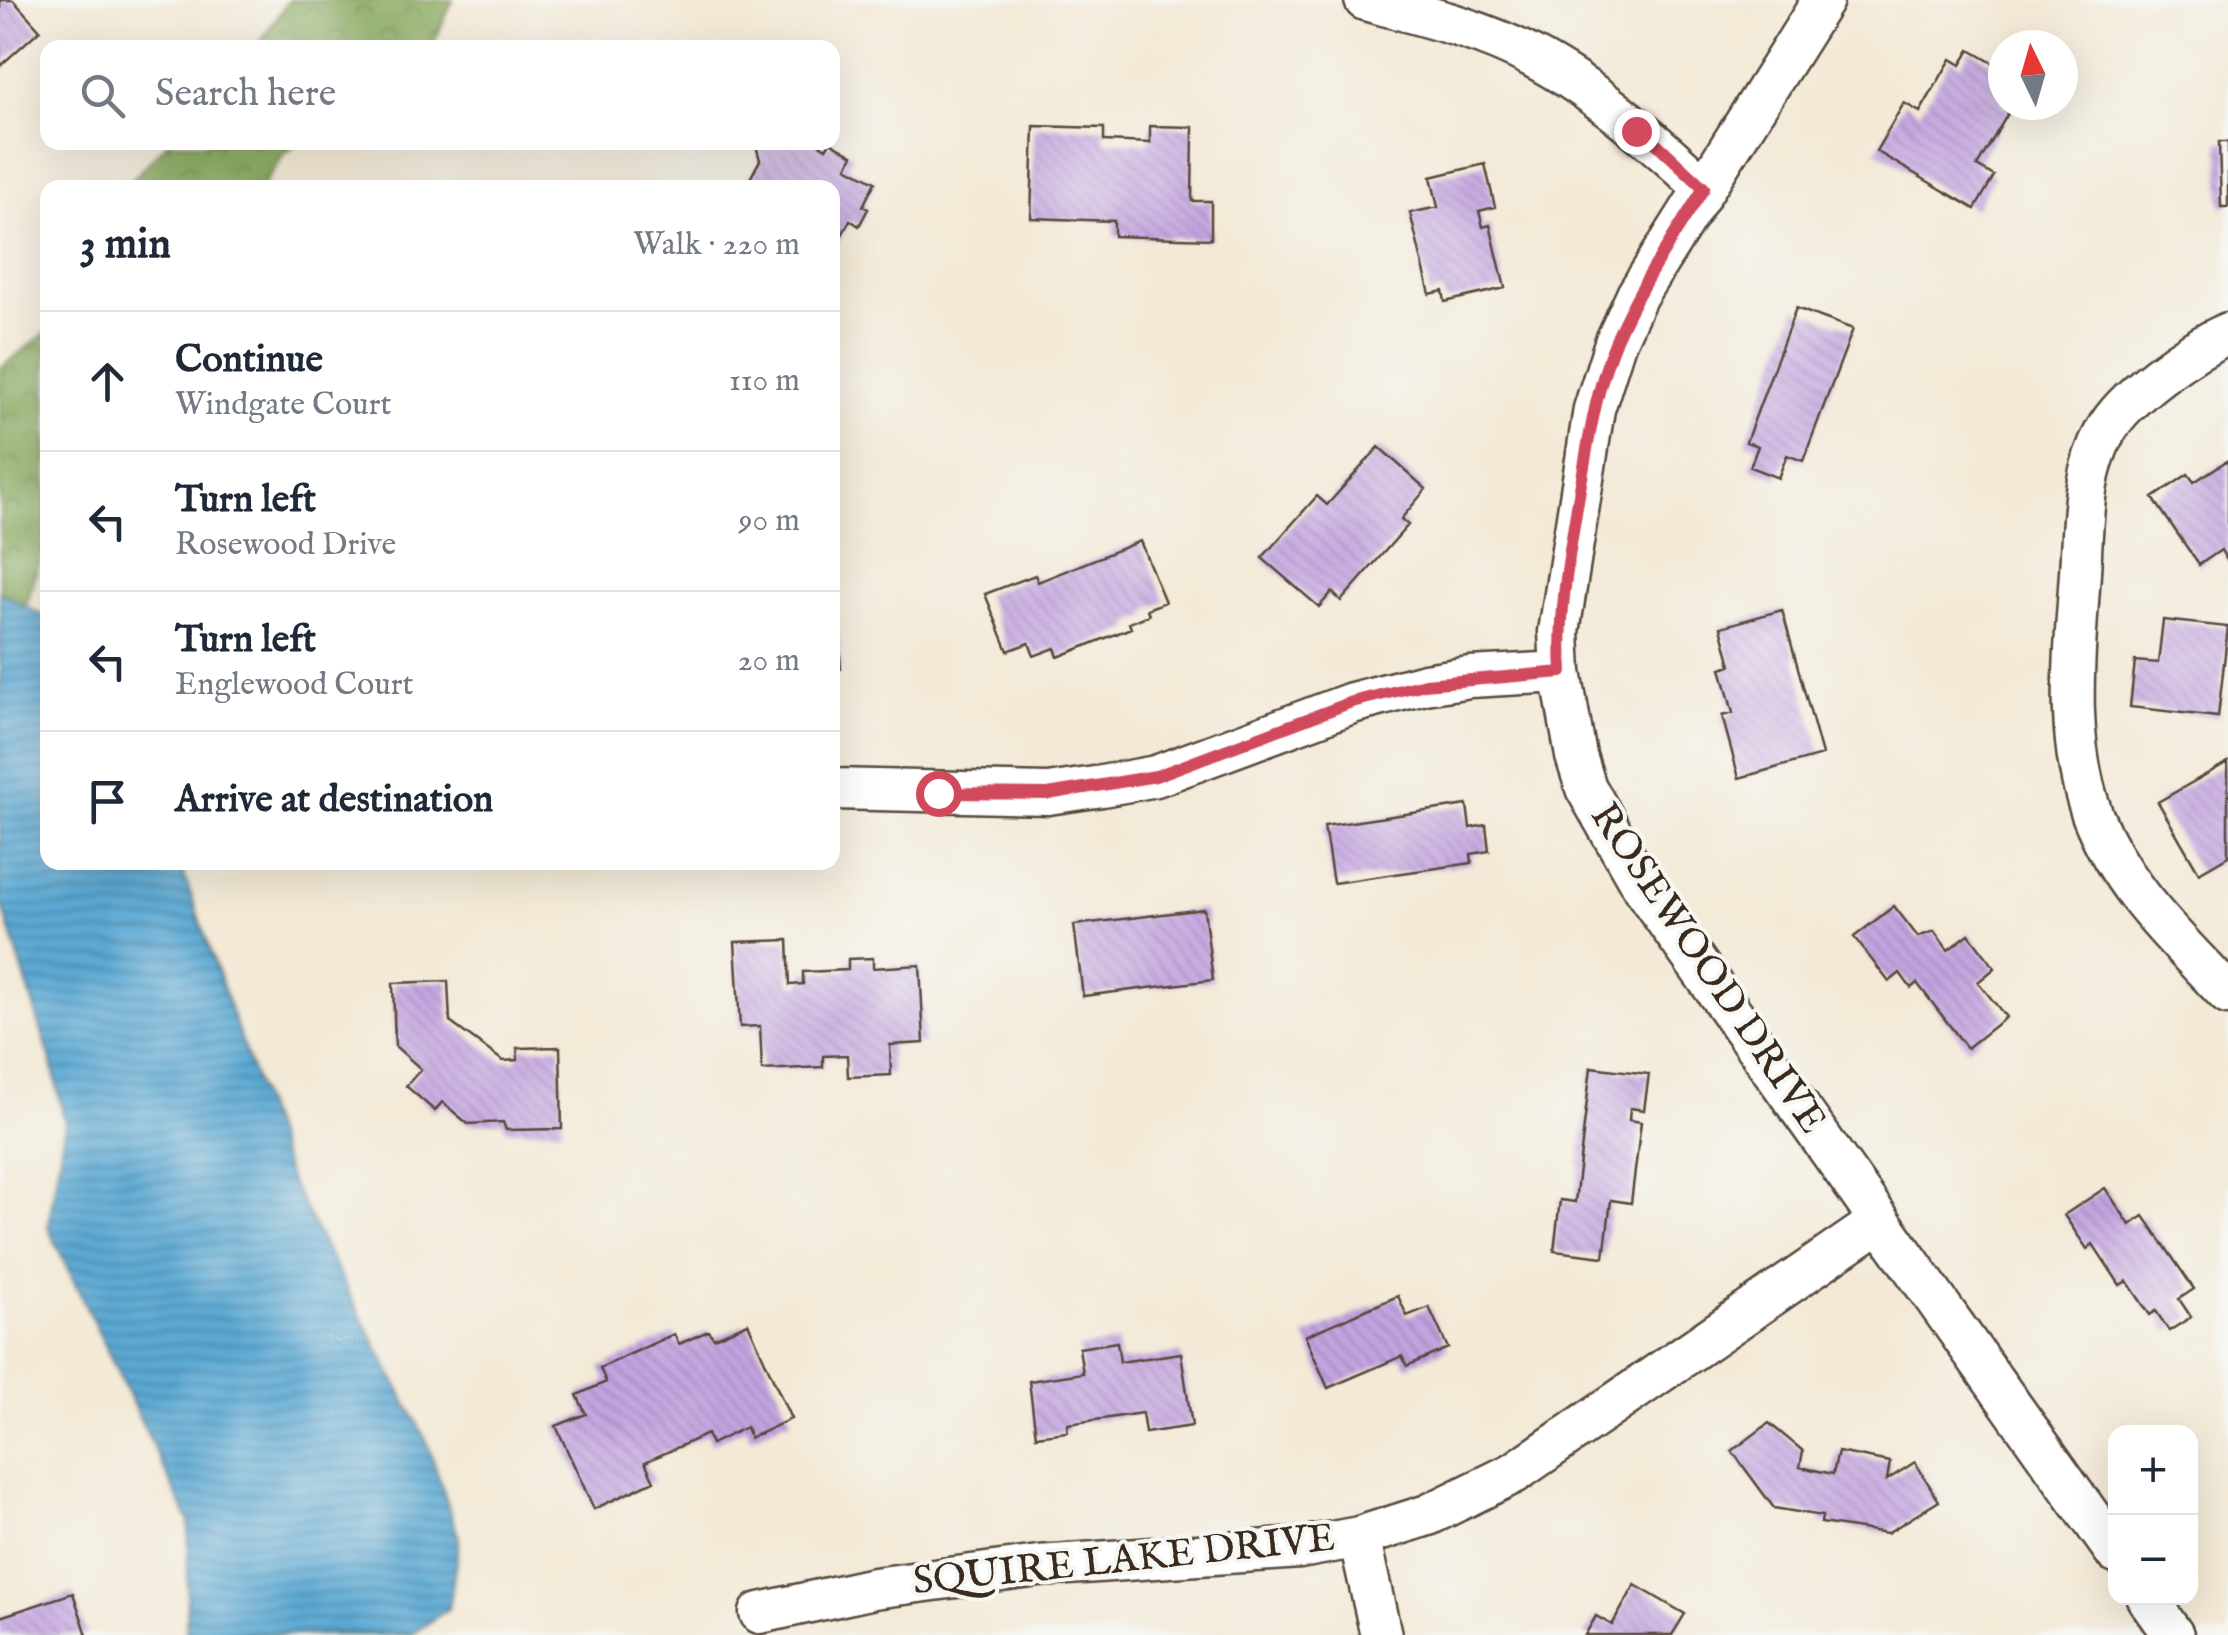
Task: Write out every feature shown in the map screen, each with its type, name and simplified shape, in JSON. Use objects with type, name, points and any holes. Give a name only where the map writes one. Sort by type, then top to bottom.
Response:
[{"type":"street","points":[[1364,0],[1434,18],[1536,58],[1657,144],[1704,188]]},
{"type":"street","name":"ROSEWOOD DRIVE","points":[[1823,0],[1637,296],[1615,343],[1594,409],[1560,632],[1562,672],[1576,756],[1586,788],[1614,842],[1753,1047],[2108,1542]]},
{"type":"street","points":[[2228,333],[2194,352],[2122,408],[2106,428],[2095,452],[2086,494],[2074,672],[2074,726],[2082,775],[2092,812],[2109,850],[2130,888],[2152,915],[2228,994]]},
{"type":"street","points":[[840,789],[1048,794],[1102,786],[1156,776],[1352,702],[1425,684],[1562,672]]},
{"type":"street","name":"SQUIRE LAKE DRIVE","points":[[760,1614],[874,1588],[1039,1566],[1281,1550],[1359,1536],[1428,1515],[1514,1473],[1880,1221]]},
{"type":"street","points":[[1359,1536],[1382,1635]]},
{"type":"street","points":[[2152,1605],[2174,1635]]},
{"type":"green space","points":[[289,0],[453,0],[435,40],[262,40]]},
{"type":"green space","points":[[160,150],[289,150],[267,180],[132,180]]},
{"type":"green space","points":[[40,337],[40,562],[26,606],[0,592],[0,368]]},
{"type":"water","points":[[0,592],[40,614],[40,870],[182,870],[288,1177],[427,1442],[459,1539],[449,1608],[411,1635],[186,1635],[189,1521],[48,1227],[65,1123],[52,1064],[0,898]]},
{"type":"building","points":[[0,0],[13,0],[40,30],[0,66]]},
{"type":"building","points":[[1970,50],[1988,60],[1988,120],[2004,120],[1977,166],[1994,176],[1975,209],[1876,151],[1904,103],[1920,112],[1951,59],[1961,65]]},
{"type":"building","points":[[1034,126],[1104,128],[1104,141],[1150,143],[1150,126],[1193,127],[1192,201],[1211,201],[1211,239],[1114,236],[1114,221],[1031,218]]},
{"type":"building","points":[[2219,142],[2228,142],[2228,207],[2221,207]]},
{"type":"building","points":[[840,148],[853,155],[847,167],[875,182],[863,206],[868,209],[859,226],[850,220],[840,239],[840,180],[749,180],[760,160],[757,150]]},
{"type":"building","points":[[1485,164],[1495,207],[1479,211],[1483,227],[1490,225],[1505,288],[1445,302],[1443,291],[1430,294],[1410,213],[1438,207],[1431,177]]},
{"type":"building","points":[[1796,308],[1853,329],[1803,461],[1787,455],[1778,478],[1750,467],[1758,446],[1746,442]]},
{"type":"building","points":[[1379,447],[1426,489],[1401,519],[1408,525],[1341,601],[1332,592],[1319,607],[1262,558],[1317,496],[1327,505]]},
{"type":"building","points":[[2228,460],[2228,562],[2221,550],[2199,565],[2153,498],[2188,474],[2194,482]]},
{"type":"building","points":[[1140,541],[1165,602],[1147,609],[1149,615],[1129,623],[1131,628],[1058,657],[1055,648],[1034,656],[1029,643],[1008,651],[985,594],[1035,575],[1038,582]]},
{"type":"building","points":[[1782,610],[1822,755],[1739,778],[1722,716],[1733,713],[1721,668],[1731,665],[1721,627]]},
{"type":"building","points":[[2163,620],[2228,627],[2218,717],[2130,707],[2135,661],[2158,663]]},
{"type":"building","points":[[2228,762],[2228,856],[2199,873],[2158,802]]},
{"type":"building","points":[[1467,805],[1470,828],[1486,825],[1489,851],[1471,854],[1472,863],[1333,883],[1324,826]]},
{"type":"building","points":[[1894,906],[1918,937],[1934,931],[1948,950],[1969,934],[1995,968],[1978,982],[2006,1017],[1967,1048],[1917,983],[1911,988],[1900,973],[1889,982],[1854,937]]},
{"type":"building","points":[[1204,909],[1213,980],[1083,996],[1074,925]]},
{"type":"building","points":[[788,940],[790,985],[803,984],[803,972],[848,970],[848,959],[873,958],[873,968],[920,965],[924,1043],[890,1045],[891,1075],[848,1077],[847,1055],[823,1056],[823,1067],[762,1070],[760,1026],[740,1027],[735,942]]},
{"type":"building","points":[[448,981],[450,1022],[503,1061],[518,1060],[517,1048],[560,1047],[562,1129],[506,1130],[503,1122],[468,1124],[442,1102],[435,1111],[406,1086],[421,1069],[395,1046],[393,983]]},
{"type":"building","points":[[1591,1067],[1649,1074],[1644,1110],[1630,1108],[1629,1120],[1641,1122],[1631,1203],[1611,1200],[1604,1257],[1554,1251],[1560,1200],[1575,1202]]},
{"type":"building","points":[[2105,1188],[2130,1225],[2144,1216],[2194,1289],[2179,1299],[2191,1317],[2169,1331],[2156,1311],[2150,1315],[2127,1281],[2120,1285],[2093,1244],[2087,1249],[2064,1215]]},
{"type":"building","points":[[1398,1296],[1407,1316],[1429,1307],[1448,1348],[1407,1366],[1402,1356],[1328,1388],[1305,1336]]},
{"type":"building","points":[[748,1323],[791,1419],[750,1438],[746,1427],[711,1444],[707,1434],[645,1462],[654,1481],[594,1509],[556,1426],[586,1414],[577,1395],[606,1382],[600,1368],[674,1334],[679,1344],[708,1331],[714,1338]]},
{"type":"building","points":[[1117,1342],[1120,1362],[1181,1353],[1192,1426],[1145,1433],[1142,1413],[1068,1424],[1067,1432],[1036,1436],[1029,1381],[1083,1373],[1079,1348]]},
{"type":"building","points":[[1769,1423],[1803,1451],[1800,1467],[1833,1474],[1838,1452],[1890,1462],[1887,1480],[1915,1462],[1939,1501],[1887,1533],[1821,1523],[1822,1516],[1774,1508],[1732,1451]]},
{"type":"building","points":[[1635,1585],[1685,1614],[1672,1635],[1585,1635],[1596,1616],[1612,1625]]},
{"type":"building","points":[[73,1593],[87,1635],[0,1635],[0,1617]]},
{"type":"route","points":[[938,793],[1048,794],[1156,776],[1352,702],[1470,677],[1562,672],[1560,632],[1565,582],[1594,409],[1615,343],[1637,296],[1704,188],[1657,144],[1636,131]]}]
